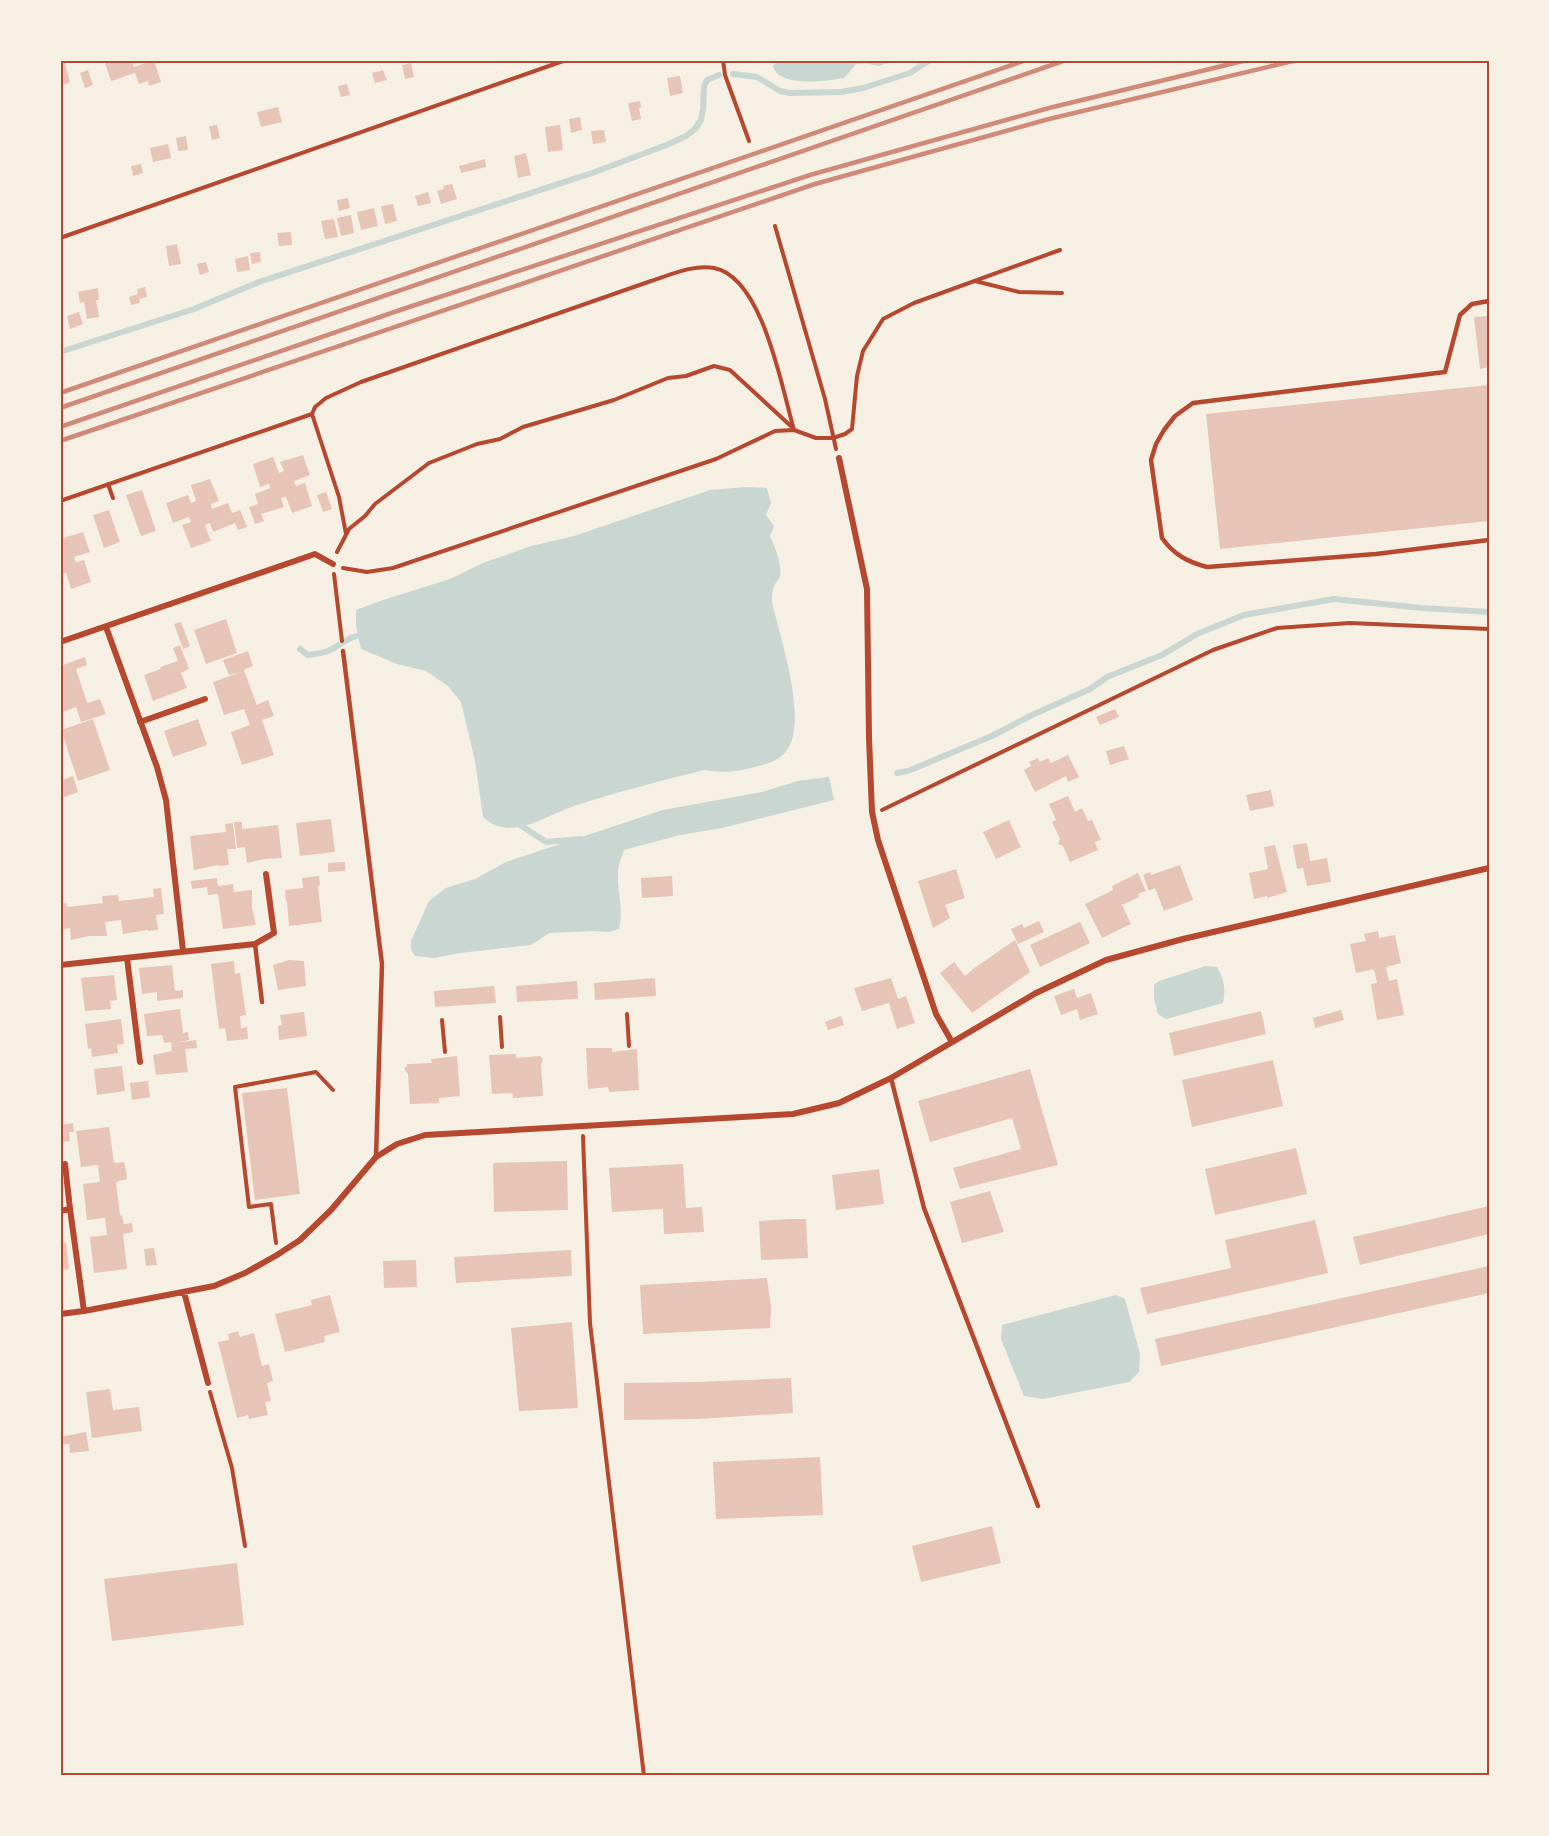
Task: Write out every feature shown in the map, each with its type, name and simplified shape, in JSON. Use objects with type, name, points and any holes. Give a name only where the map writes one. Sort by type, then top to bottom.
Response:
[{"type":"street","points":[[839,458],[867,589],[872,812],[878,840],[936,1014],[952,1042]]},
{"type":"street","points":[[60,642],[315,554],[333,564]]},
{"type":"street","points":[[106,627],[157,767],[166,800],[183,951]]},
{"type":"street","points":[[140,722],[205,699]]},
{"type":"street","points":[[60,1314],[214,1286],[244,1273],[300,1240],[331,1210],[376,1157],[397,1144],[425,1135],[793,1114],[839,1102],[891,1078],[1036,993],[1106,960],[1194,936],[1489,868]]},
{"type":"street","points":[[60,965],[255,944],[274,933],[266,874]]},
{"type":"street","points":[[127,958],[140,1062]]},
{"type":"street","points":[[65,1164],[84,1311]]},
{"type":"street","points":[[60,1211],[70,1209]]},
{"type":"street","points":[[184,1292],[208,1383]]},
{"type":"lane","points":[[1489,301],[1472,304],[1460,315],[1445,372],[1193,403],[1175,417],[1164,430],[1151,460],[1162,538],[1178,556],[1207,567],[1376,554],[1489,540]]},
{"type":"lane","points":[[343,651],[382,964],[376,1157]]},
{"type":"lane","points":[[255,944],[262,1002]]},
{"type":"lane","points":[[891,1078],[924,1208],[1038,1506]]},
{"type":"path","points":[[60,238],[566,60]]},
{"type":"path","points":[[723,60],[725,75],[749,141]]},
{"type":"path","points":[[775,226],[825,399],[839,458]]},
{"type":"path","points":[[333,564],[348,570],[367,572],[393,568],[716,459],[775,431],[794,430],[816,438],[833,438],[845,434],[852,429],[857,376],[863,351],[883,319],[914,303],[1060,250]]},
{"type":"path","points":[[346,534],[339,497],[312,414],[315,407],[326,398],[361,382],[651,281],[704,266],[727,272],[749,296],[760,317],[777,365],[794,430]]},
{"type":"path","points":[[974,281],[1019,292],[1062,293]]},
{"type":"path","points":[[341,635],[333,564],[338,546],[349,529],[375,504],[429,464],[477,444],[500,439],[523,428],[614,400],[668,378],[686,376],[714,366],[730,370],[794,430]]},
{"type":"path","points":[[60,501],[312,414]]},
{"type":"path","points":[[108,484],[113,498]]},
{"type":"path","points":[[888,808],[1213,650],[1277,628],[1350,623],[1489,629]]},
{"type":"path","points":[[627,1014],[629,1046]]},
{"type":"path","points":[[501,1017],[502,1047]]},
{"type":"path","points":[[442,1020],[445,1052]]},
{"type":"path","points":[[277,1255],[271,1204],[249,1207],[235,1087],[316,1072],[333,1090]]},
{"type":"path","points":[[583,1126],[590,1323],[644,1776]]},
{"type":"path","points":[[208,1383],[232,1468],[245,1546]]},
{"type":"shaded area","points":[[779,60],[896,60],[879,66],[856,64],[844,78],[804,81],[784,78],[777,73],[773,66]]},
{"type":"shaded area","points":[[767,488],[771,503],[766,515],[774,526],[770,536],[780,566],[780,577],[773,589],[772,601],[791,680],[795,720],[793,737],[784,754],[772,762],[748,769],[724,772],[704,770],[622,791],[574,806],[525,826],[504,828],[494,825],[483,817],[475,761],[461,702],[448,686],[426,671],[397,664],[361,649],[356,626],[356,610],[450,579],[483,563],[531,546],[574,536],[710,490]]},
{"type":"shaded area","points":[[829,777],[834,800],[624,850],[618,870],[621,914],[619,929],[609,932],[549,933],[531,945],[435,958],[415,956],[411,949],[411,941],[429,901],[446,888],[475,879],[506,862],[663,810],[762,792],[798,781]]},
{"type":"shaded area","points":[[1206,966],[1217,967],[1219,971],[1223,980],[1223,1003],[1166,1019],[1158,1014],[1154,985],[1159,981]]},
{"type":"shaded area","points":[[1116,1295],[1125,1299],[1140,1354],[1139,1372],[1129,1382],[1043,1399],[1024,1396],[1001,1339],[1002,1325]]},
{"type":"building","points":[[60,60],[64,60],[70,82],[60,86]]},
{"type":"building","points":[[102,60],[132,60],[134,67],[154,60],[161,82],[149,86],[148,81],[139,84],[135,73],[111,81]]},
{"type":"building","points":[[411,63],[414,77],[405,79],[402,65]]},
{"type":"building","points":[[88,70],[93,85],[85,88],[80,73]]},
{"type":"building","points":[[383,70],[387,80],[375,83],[372,73]]},
{"type":"building","points":[[680,76],[683,93],[670,96],[667,78]]},
{"type":"building","points":[[347,84],[350,95],[341,97],[338,86]]},
{"type":"building","points":[[640,101],[641,119],[632,121],[628,103]]},
{"type":"building","points":[[278,107],[282,122],[261,127],[257,112]]},
{"type":"building","points":[[580,117],[582,130],[571,133],[569,119]]},
{"type":"building","points":[[217,125],[220,138],[212,140],[209,126]]},
{"type":"building","points":[[560,125],[563,150],[548,152],[545,127]]},
{"type":"building","points":[[604,130],[606,142],[593,144],[591,131]]},
{"type":"building","points":[[186,136],[188,150],[178,151],[176,138]]},
{"type":"building","points":[[168,144],[171,158],[153,162],[150,148]]},
{"type":"building","points":[[526,153],[531,175],[518,178],[514,156]]},
{"type":"building","points":[[485,159],[486,167],[461,173],[459,166]]},
{"type":"building","points":[[141,164],[143,173],[133,176],[131,166]]},
{"type":"building","points":[[452,184],[457,199],[441,204],[437,191],[444,189],[443,186]]},
{"type":"building","points":[[428,192],[431,203],[418,206],[415,196]]},
{"type":"building","points":[[348,198],[350,208],[339,211],[337,200]]},
{"type":"building","points":[[393,204],[397,221],[385,224],[381,206]]},
{"type":"building","points":[[374,208],[378,226],[361,230],[357,212]]},
{"type":"building","points":[[351,215],[354,233],[341,236],[337,218]]},
{"type":"building","points":[[334,219],[338,237],[325,239],[321,221]]},
{"type":"building","points":[[291,232],[292,245],[279,246],[277,233]]},
{"type":"building","points":[[177,244],[181,264],[169,266],[166,246]]},
{"type":"building","points":[[260,252],[261,262],[252,264],[250,253]]},
{"type":"building","points":[[248,256],[250,270],[237,272],[235,259]]},
{"type":"building","points":[[206,262],[209,272],[200,275],[197,264]]},
{"type":"building","points":[[145,287],[147,297],[139,299],[140,303],[131,305],[129,297],[138,294],[137,289]]},
{"type":"building","points":[[98,288],[99,300],[96,300],[99,317],[87,319],[84,302],[80,303],[78,292]]},
{"type":"building","points":[[79,312],[83,324],[70,329],[67,316]]},
{"type":"building","points":[[1489,316],[1489,367],[1480,369],[1474,317]]},
{"type":"building","points":[[1489,385],[1489,521],[1220,549],[1206,414]]},
{"type":"building","points":[[303,455],[310,475],[294,481],[296,486],[305,483],[312,506],[292,513],[286,497],[281,498],[284,507],[261,514],[264,521],[255,524],[249,507],[258,504],[255,494],[270,488],[269,484],[260,487],[253,464],[273,457],[279,473],[284,471],[280,462]]},
{"type":"building","points":[[210,479],[219,501],[211,504],[212,509],[228,503],[232,513],[240,510],[247,527],[238,530],[235,523],[213,532],[210,523],[205,525],[211,541],[191,548],[182,525],[191,522],[189,517],[173,523],[166,503],[188,495],[191,503],[196,501],[191,485]]},
{"type":"building","points":[[142,490],[156,531],[141,536],[126,495]]},
{"type":"building","points":[[326,492],[332,509],[323,512],[317,495]]},
{"type":"building","points":[[109,510],[120,542],[104,548],[93,515]]},
{"type":"building","points":[[83,532],[90,552],[74,557],[76,562],[84,560],[91,582],[71,589],[66,573],[61,575],[64,583],[60,585],[60,549],[63,548],[60,539]]},
{"type":"building","points":[[226,619],[237,653],[206,664],[194,630]]},
{"type":"building","points":[[181,622],[190,646],[183,649],[174,624]]},
{"type":"building","points":[[180,645],[189,669],[181,673],[187,688],[153,701],[144,675],[178,661],[173,648]]},
{"type":"building","points":[[248,651],[253,666],[244,670],[256,705],[268,700],[274,716],[262,720],[274,755],[242,765],[231,732],[250,725],[244,709],[224,715],[213,682],[241,672],[229,675],[223,660]]},
{"type":"building","points":[[85,657],[87,665],[76,669],[87,702],[100,699],[106,714],[81,722],[76,707],[60,713],[60,675],[63,674],[60,666]]},
{"type":"building","points":[[1115,709],[1119,717],[1100,725],[1096,717]]},
{"type":"building","points":[[93,719],[110,770],[78,781],[61,730]]},
{"type":"building","points":[[198,719],[207,745],[173,757],[164,731]]},
{"type":"building","points":[[1124,746],[1129,759],[1110,765],[1106,751]]},
{"type":"building","points":[[1068,755],[1079,777],[1068,782],[1066,776],[1035,792],[1024,770],[1031,766],[1029,762],[1038,758],[1040,762],[1048,758],[1051,763]]},
{"type":"building","points":[[73,776],[78,792],[62,798],[60,781]]},
{"type":"building","points":[[1271,790],[1274,806],[1250,811],[1246,795]]},
{"type":"building","points":[[1068,796],[1075,812],[1082,808],[1088,821],[1092,820],[1101,840],[1095,842],[1098,850],[1070,862],[1063,846],[1058,844],[1060,839],[1052,822],[1056,820],[1049,804]]},
{"type":"building","points":[[331,819],[335,852],[300,856],[296,823]]},
{"type":"building","points":[[1009,820],[1021,847],[996,859],[983,832]]},
{"type":"building","points":[[234,822],[242,822],[242,829],[278,825],[282,858],[247,863],[245,847],[237,848]]},
{"type":"building","points":[[233,823],[236,849],[227,849],[229,865],[194,870],[190,836],[226,832],[225,824]]},
{"type":"building","points":[[1307,843],[1310,861],[1327,858],[1331,882],[1307,886],[1303,868],[1297,869],[1293,845]]},
{"type":"building","points":[[1275,845],[1287,892],[1254,899],[1249,873],[1268,869],[1264,847]]},
{"type":"building","points":[[345,862],[345,871],[328,872],[328,863]]},
{"type":"building","points":[[1180,865],[1193,900],[1164,911],[1155,888],[1149,891],[1143,875],[1150,872],[1151,875]]},
{"type":"building","points":[[956,869],[965,898],[945,905],[950,918],[933,928],[918,881]]},
{"type":"building","points":[[1138,873],[1146,891],[1122,905],[1131,924],[1102,938],[1085,904],[1113,890],[1112,886]]},
{"type":"building","points":[[319,876],[322,922],[289,926],[285,890],[303,888],[302,878]]},
{"type":"building","points":[[672,876],[673,896],[642,898],[641,878]]},
{"type":"building","points":[[217,878],[218,886],[233,884],[234,892],[252,890],[252,908],[256,925],[223,929],[218,894],[208,895],[207,887],[192,889],[191,881]]},
{"type":"building","points":[[161,888],[164,914],[156,915],[158,930],[123,934],[121,920],[105,922],[107,936],[89,936],[71,940],[70,928],[60,930],[60,903],[66,903],[67,907],[103,903],[102,896],[118,895],[119,901],[154,897],[153,889]]},
{"type":"building","points":[[1039,921],[1044,932],[1018,944],[1011,929],[1022,924],[1024,928]]},
{"type":"building","points":[[1080,922],[1090,943],[1040,967],[1030,945]]},
{"type":"building","points":[[1378,931],[1379,938],[1395,935],[1401,963],[1386,967],[1389,981],[1397,979],[1404,1015],[1377,1020],[1371,984],[1377,983],[1374,969],[1356,973],[1350,944],[1366,941],[1364,934]]},
{"type":"building","points":[[1015,940],[1030,972],[972,1013],[940,973],[954,962],[965,976]]},
{"type":"building","points":[[289,960],[304,961],[306,986],[278,990],[273,965]]},
{"type":"building","points":[[234,961],[235,974],[240,973],[246,1015],[240,1016],[241,1028],[247,1027],[248,1039],[227,1041],[225,1028],[219,1029],[211,964]]},
{"type":"building","points":[[172,965],[175,991],[183,990],[183,998],[157,1001],[157,992],[142,994],[139,968]]},
{"type":"building","points":[[114,975],[117,1000],[110,1001],[111,1009],[85,1011],[81,978]]},
{"type":"building","points":[[655,978],[656,996],[595,1000],[594,983]]},
{"type":"building","points":[[891,978],[898,999],[906,996],[915,1023],[897,1029],[889,1003],[862,1011],[854,988]]},
{"type":"building","points":[[577,981],[578,999],[517,1002],[516,986]]},
{"type":"building","points":[[494,986],[496,1003],[435,1007],[434,991]]},
{"type":"building","points":[[1074,989],[1077,998],[1091,993],[1098,1014],[1080,1020],[1077,1009],[1061,1015],[1054,996]]},
{"type":"building","points":[[180,1009],[183,1033],[188,1032],[189,1040],[174,1043],[196,1040],[197,1048],[185,1049],[188,1072],[156,1075],[153,1055],[172,1051],[171,1042],[164,1043],[162,1035],[147,1036],[144,1014]]},
{"type":"building","points":[[1341,1010],[1344,1020],[1315,1028],[1313,1018]]},
{"type":"building","points":[[1261,1011],[1266,1034],[1174,1056],[1169,1033]]},
{"type":"building","points":[[304,1012],[307,1036],[279,1040],[278,1026],[282,1025],[280,1015]]},
{"type":"building","points":[[841,1016],[844,1025],[828,1030],[825,1022]]},
{"type":"building","points":[[121,1019],[124,1044],[117,1045],[118,1053],[92,1057],[91,1048],[88,1049],[85,1024]]},
{"type":"building","points":[[586,1048],[612,1048],[612,1052],[637,1049],[639,1090],[609,1092],[608,1087],[588,1089]]},
{"type":"building","points":[[516,1054],[516,1058],[540,1056],[543,1059],[541,1065],[543,1096],[513,1098],[512,1093],[492,1094],[489,1055]]},
{"type":"building","points":[[457,1056],[460,1096],[439,1098],[439,1103],[410,1104],[408,1074],[404,1068],[407,1064],[432,1063],[431,1059]]},
{"type":"building","points":[[1273,1060],[1283,1106],[1192,1127],[1182,1080]]},
{"type":"building","points":[[122,1066],[125,1091],[97,1095],[94,1069]]},
{"type":"building","points":[[1030,1069],[1058,1165],[960,1189],[953,1168],[1021,1149],[1012,1118],[930,1142],[918,1101]]},
{"type":"building","points":[[148,1081],[150,1097],[132,1100],[130,1083]]},
{"type":"building","points":[[287,1088],[300,1194],[255,1200],[242,1093]]},
{"type":"building","points":[[73,1123],[74,1132],[69,1132],[70,1141],[61,1142],[60,1125]]},
{"type":"building","points":[[109,1127],[114,1163],[124,1162],[126,1170],[127,1179],[116,1182],[120,1215],[124,1224],[132,1223],[133,1232],[123,1234],[127,1269],[94,1273],[90,1237],[107,1235],[105,1218],[87,1220],[83,1184],[100,1182],[98,1165],[81,1167],[76,1131]]},
{"type":"building","points":[[1296,1148],[1307,1194],[1215,1215],[1205,1169]]},
{"type":"building","points":[[567,1161],[568,1210],[494,1212],[493,1163]]},
{"type":"building","points":[[683,1164],[686,1208],[702,1207],[704,1232],[664,1234],[663,1209],[612,1212],[609,1168]]},
{"type":"building","points":[[879,1169],[884,1204],[836,1210],[832,1175]]},
{"type":"building","points":[[990,1191],[1004,1232],[962,1243],[950,1202]]},
{"type":"building","points":[[1489,1206],[1489,1234],[1360,1265],[1353,1237]]},
{"type":"building","points":[[806,1219],[808,1258],[761,1260],[759,1221]]},
{"type":"building","points":[[1315,1220],[1328,1273],[1147,1314],[1140,1288],[1231,1268],[1225,1240]]},
{"type":"building","points":[[66,1242],[69,1269],[61,1270],[60,1243]]},
{"type":"building","points":[[154,1248],[157,1265],[146,1266],[144,1249]]},
{"type":"building","points":[[571,1250],[572,1276],[456,1283],[454,1257]]},
{"type":"building","points":[[416,1260],[417,1287],[384,1288],[383,1261]]},
{"type":"building","points":[[1489,1266],[1489,1293],[1161,1366],[1155,1339]]},
{"type":"building","points":[[767,1278],[771,1307],[770,1328],[643,1334],[640,1285]]},
{"type":"building","points":[[330,1295],[340,1332],[324,1336],[325,1342],[285,1352],[275,1314],[312,1305],[311,1300]]},
{"type":"building","points":[[572,1322],[578,1408],[519,1411],[511,1328]]},
{"type":"building","points":[[238,1331],[240,1337],[254,1333],[262,1366],[269,1364],[273,1381],[267,1383],[271,1401],[265,1402],[268,1415],[249,1419],[248,1415],[237,1418],[218,1342],[229,1340],[228,1334]]},
{"type":"building","points":[[791,1378],[793,1413],[698,1419],[624,1420],[624,1383]]},
{"type":"building","points":[[110,1389],[113,1410],[139,1407],[142,1431],[92,1438],[86,1392]]},
{"type":"building","points":[[86,1432],[89,1451],[70,1453],[69,1444],[60,1445],[60,1437]]},
{"type":"building","points":[[820,1457],[823,1515],[716,1519],[713,1462]]},
{"type":"building","points":[[992,1526],[1001,1563],[921,1582],[912,1546]]},
{"type":"building","points":[[237,1563],[244,1625],[112,1641],[104,1579]]},
{"type":"waterway","points":[[733,74],[757,77],[780,91],[790,93],[841,92],[863,88],[910,73],[930,60]]},
{"type":"waterway","points":[[60,352],[194,309],[259,282],[595,172],[669,144],[695,129],[701,120],[704,86],[707,80],[719,75]]},
{"type":"waterway","points":[[897,773],[908,771],[992,736],[1090,689],[1107,677],[1162,655],[1197,634],[1244,615],[1334,599],[1489,612]]},
{"type":"waterway","points":[[300,649],[308,655],[321,653],[333,649],[350,638],[365,635]]},
{"type":"waterway","points":[[514,821],[546,842],[581,839]]},
{"type":"railway","points":[[60,393],[1026,60]]},
{"type":"railway","points":[[60,408],[1066,60]]},
{"type":"railway","points":[[60,427],[403,309],[810,175],[1049,108],[1247,60]]},
{"type":"railway","points":[[60,441],[815,184],[1049,119],[1297,60]]}]
